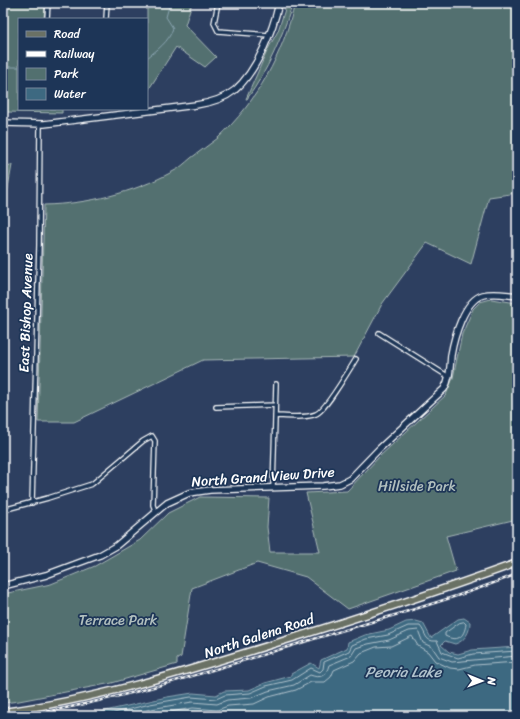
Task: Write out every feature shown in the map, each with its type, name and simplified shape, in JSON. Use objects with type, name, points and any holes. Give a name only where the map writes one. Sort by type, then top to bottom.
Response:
[{"type":"main road","name":"North Galena Road","points":[[3,712],[75,700],[154,680],[335,624],[517,564]]},
{"type":"street","points":[[48,3],[48,18]]},
{"type":"street","points":[[106,18],[107,3]]},
{"type":"street","points":[[218,3],[214,23],[218,31],[268,35]]},
{"type":"street","points":[[148,110],[214,101],[234,91],[243,81],[258,57],[268,35],[279,3]]},
{"type":"street","points":[[3,123],[40,124],[146,110]]},
{"type":"street","name":"East Bishop Avenue","points":[[32,503],[39,245],[40,124]]},
{"type":"street","name":"North Grand View Drive","points":[[3,586],[52,573],[100,555],[113,548],[175,498],[192,492],[323,486],[340,484],[347,481],[379,448],[440,394],[446,386],[449,377],[454,340],[463,318],[476,298],[487,294],[517,296]]},
{"type":"street","points":[[379,333],[449,377]]},
{"type":"street","points":[[275,416],[298,417],[317,414],[326,405],[356,359]]},
{"type":"street","points":[[273,488],[276,384]]},
{"type":"street","points":[[216,407],[275,405]]},
{"type":"street","points":[[3,510],[32,503],[92,484],[149,437],[153,436],[155,441],[153,505],[156,513]]},
{"type":"green space","points":[[3,3],[45,3],[44,18],[18,18],[18,110],[62,110],[62,113],[5,112],[3,109]]},
{"type":"green space","points":[[147,3],[192,3],[185,25],[216,57],[205,67],[176,47],[148,90]]},
{"type":"green space","points":[[287,3],[292,3],[292,6],[268,66],[255,88],[246,99],[268,49],[278,31]]},
{"type":"green space","points":[[295,3],[517,3],[517,193],[489,197],[471,264],[427,243],[382,304],[354,357],[203,360],[74,422],[38,422],[44,205],[93,200],[142,186],[177,169],[218,138],[245,109],[267,76],[283,41]]},
{"type":"green space","points":[[12,165],[4,210],[3,211],[3,166]]},
{"type":"green space","points":[[491,299],[517,303],[517,519],[446,536],[456,571],[348,609],[306,577],[257,563],[192,588],[181,657],[177,659],[177,664],[112,683],[3,703],[3,594],[51,584],[95,566],[140,540],[168,513],[200,497],[269,498],[267,527],[270,552],[320,552],[306,493],[347,491],[380,456],[446,395],[453,378],[462,334],[473,309],[480,302]]},
{"type":"water","name":"Peoria Lake","points":[[464,618],[470,622],[468,633],[462,641],[455,644],[445,641],[441,645],[449,652],[458,654],[472,650],[517,647],[517,716],[83,716],[167,697],[193,693],[216,695],[224,691],[249,690],[265,683],[291,676],[291,674],[311,663],[319,668],[321,660],[347,648],[348,642],[365,635],[389,630],[406,622],[416,621],[423,623],[431,638],[458,619]]},
{"type":"waterway","points":[[148,57],[163,45],[171,33],[173,28],[166,17],[170,3]]},
{"type":"waterway","points":[[3,67],[18,67]]},
{"type":"railway","points":[[21,716],[94,702],[201,674],[439,602],[517,574]]},
{"type":"park label","name":"Hillside Park","points":[[417,486]]},
{"type":"park label","name":"Terrace Park","points":[[118,620]]}]
